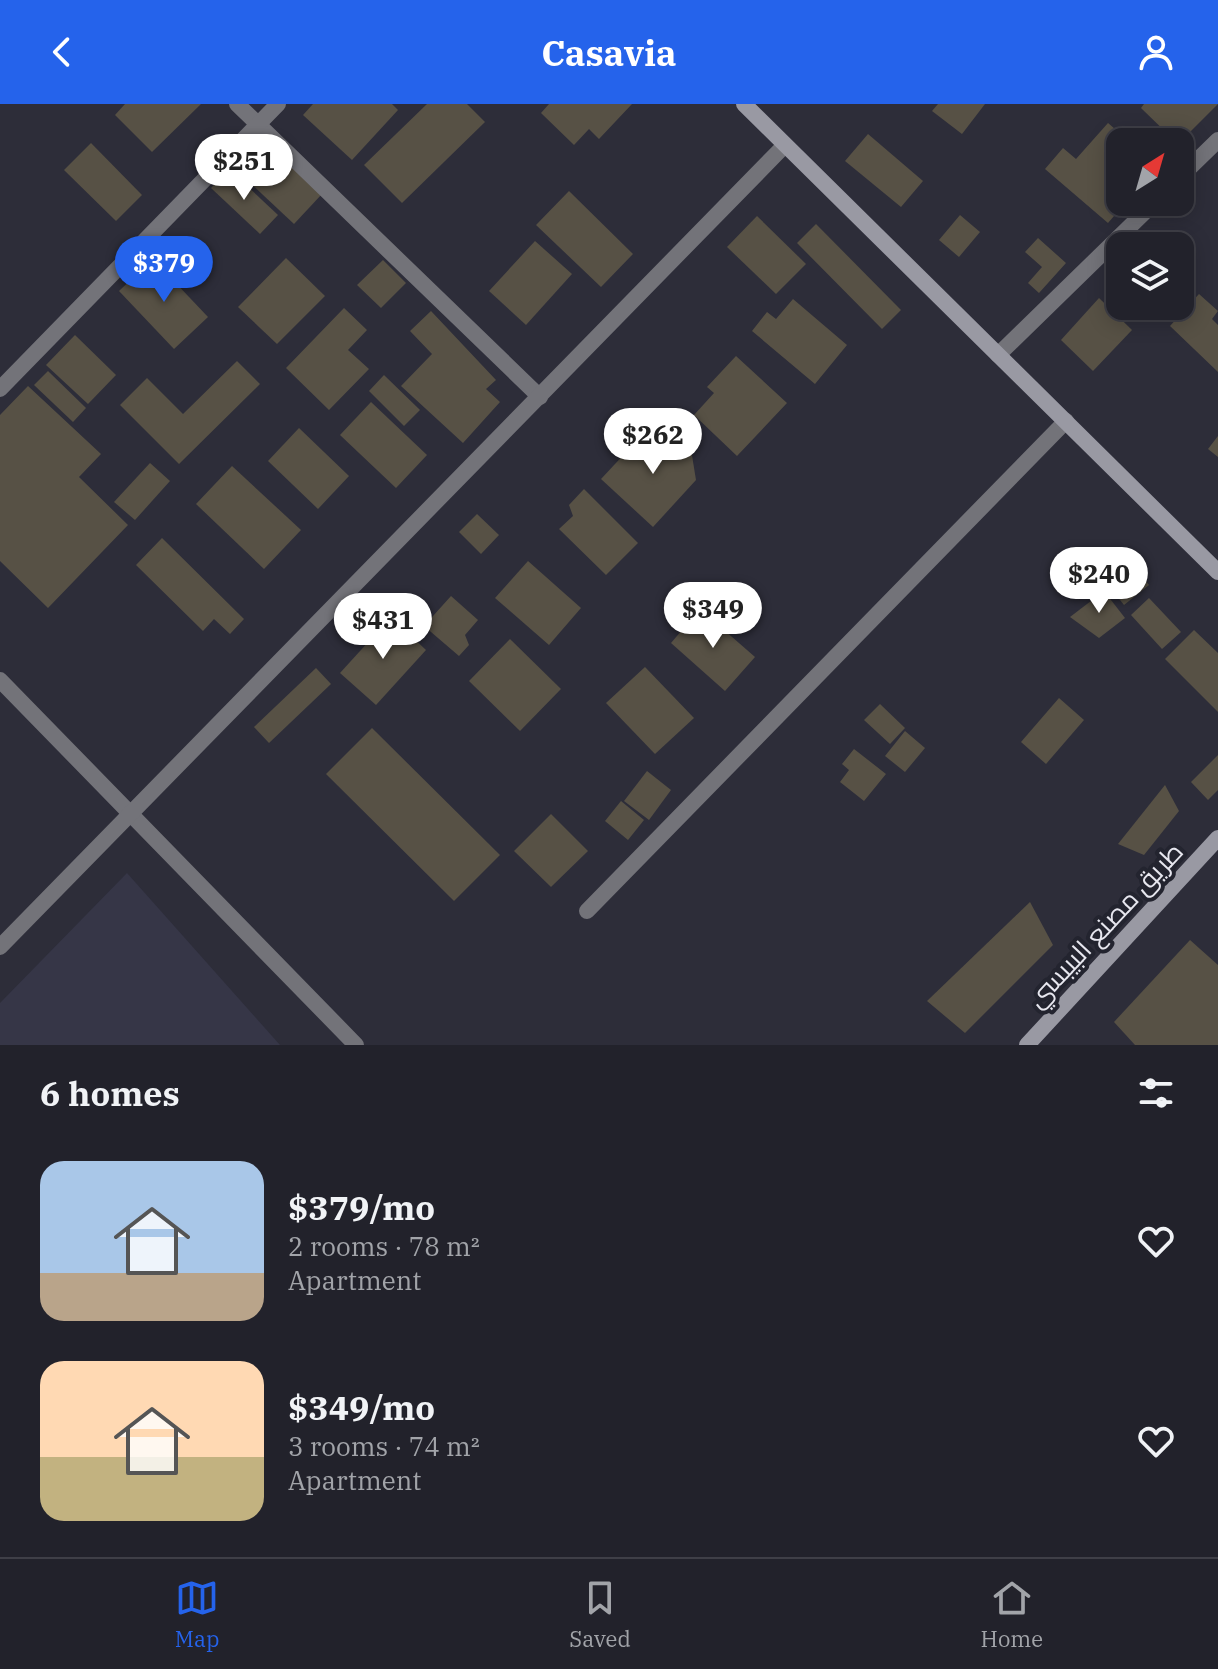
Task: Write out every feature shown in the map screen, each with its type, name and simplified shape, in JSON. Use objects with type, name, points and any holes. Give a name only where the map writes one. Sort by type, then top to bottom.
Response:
[{"type":"street","points":[[237,104],[540,397]]},
{"type":"street","points":[[0,389],[278,104]]},
{"type":"street","points":[[744,104],[1218,572]]},
{"type":"street","points":[[1194,163],[1218,140]]},
{"type":"street","points":[[0,947],[785,145]]},
{"type":"street","points":[[998,355],[1141,216]]},
{"type":"street","points":[[587,911],[1066,421]]},
{"type":"street","points":[[0,680],[356,1045]]},
{"type":"street","name":"طريق مصنع البيبسي","points":[[1027,1045],[1218,838]]},
{"type":"shaded area","points":[[127,873],[280,1045],[0,1045],[0,1003]]},
{"type":"building","points":[[125,104],[201,104],[152,152],[115,115]]},
{"type":"building","points":[[313,104],[392,104],[398,110],[352,160],[303,115]]},
{"type":"building","points":[[427,104],[467,104],[485,122],[402,203],[364,165]]},
{"type":"building","points":[[549,104],[632,104],[599,139],[589,129],[574,145],[541,113]]},
{"type":"building","points":[[938,104],[985,104],[962,134],[932,111]]},
{"type":"building","points":[[1144,104],[1218,104],[1194,128],[1162,128],[1141,108]]},
{"type":"building","points":[[1108,123],[1114,128],[1106,128],[1106,216],[1114,216],[1108,223],[1045,169],[1063,148],[1076,159]]},
{"type":"building","points":[[868,134],[923,181],[901,207],[845,161]]},
{"type":"building","points":[[260,137],[322,194],[294,224],[233,167]]},
{"type":"building","points":[[91,143],[142,195],[116,221],[64,170]]},
{"type":"building","points":[[229,169],[278,215],[260,234],[211,188]]},
{"type":"building","points":[[569,191],[633,254],[601,287],[536,225]]},
{"type":"building","points":[[960,215],[980,232],[959,257],[939,240]]},
{"type":"building","points":[[757,216],[806,264],[776,294],[727,247]]},
{"type":"building","points":[[816,224],[901,310],[882,329],[797,243]]},
{"type":"building","points":[[1038,238],[1066,263],[1039,293],[1028,283],[1042,267],[1025,252]]},
{"type":"building","points":[[535,241],[572,274],[526,325],[489,291]]},
{"type":"building","points":[[286,258],[325,296],[277,344],[238,307]]},
{"type":"building","points":[[153,259],[208,317],[174,349],[119,291]]},
{"type":"building","points":[[383,260],[406,283],[381,308],[357,285]]},
{"type":"building","points":[[1199,294],[1218,311],[1212,319],[1218,325],[1218,372],[1170,326],[1175,320],[1194,320],[1194,300]]},
{"type":"building","points":[[1099,298],[1106,305],[1106,320],[1122,320],[1132,330],[1093,371],[1061,340]]},
{"type":"building","points":[[793,299],[847,345],[815,384],[752,331],[767,312],[776,319]]},
{"type":"building","points":[[344,308],[367,330],[348,350],[369,369],[329,410],[286,368]]},
{"type":"building","points":[[431,311],[496,380],[486,389],[500,402],[463,443],[401,386],[432,354],[410,331]]},
{"type":"building","points":[[75,335],[116,375],[88,404],[46,365]]},
{"type":"building","points":[[736,356],[787,403],[737,456],[694,415],[714,393],[707,387]]},
{"type":"building","points":[[237,361],[260,384],[179,464],[120,405],[147,378],[183,414]]},
{"type":"building","points":[[48,371],[86,408],[73,422],[34,385]]},
{"type":"building","points":[[384,375],[420,410],[404,426],[369,391]]},
{"type":"building","points":[[28,386],[101,454],[79,477],[128,525],[48,608],[0,561],[0,415]]},
{"type":"building","points":[[371,402],[427,455],[396,488],[340,435]]},
{"type":"building","points":[[299,428],[349,476],[318,509],[268,461]]},
{"type":"building","points":[[644,433],[690,443],[696,480],[653,527],[601,479]]},
{"type":"building","points":[[1218,436],[1218,457],[1208,449]]},
{"type":"building","points":[[150,463],[170,481],[135,520],[114,502]]},
{"type":"building","points":[[232,466],[301,530],[264,569],[196,504]]},
{"type":"building","points":[[584,489],[638,543],[606,575],[559,529],[573,516],[569,505]]},
{"type":"building","points":[[477,514],[499,535],[481,554],[459,532]]},
{"type":"building","points":[[162,538],[244,619],[230,634],[214,619],[203,631],[136,565]]},
{"type":"building","points":[[528,561],[581,608],[549,645],[495,598]]},
{"type":"building","points":[[1130,561],[1149,585],[1124,605],[1105,581]]},
{"type":"building","points":[[1104,591],[1125,618],[1099,638],[1070,617]]},
{"type":"building","points":[[451,596],[478,620],[465,635],[469,645],[459,656],[424,626]]},
{"type":"building","points":[[1149,598],[1181,632],[1162,649],[1131,615]]},
{"type":"building","points":[[700,609],[755,657],[725,691],[671,643]]},
{"type":"building","points":[[391,617],[426,650],[376,705],[340,673]]},
{"type":"building","points":[[1194,630],[1218,653],[1218,712],[1165,659]]},
{"type":"building","points":[[510,639],[561,689],[520,731],[469,681]]},
{"type":"building","points":[[645,667],[694,718],[655,754],[606,703]]},
{"type":"building","points":[[316,668],[331,684],[269,743],[254,727]]},
{"type":"building","points":[[1059,698],[1084,720],[1046,764],[1021,742]]},
{"type":"building","points":[[880,704],[905,728],[890,744],[864,720]]},
{"type":"building","points":[[372,728],[500,855],[454,901],[326,774]]},
{"type":"building","points":[[905,731],[925,748],[905,772],[885,756]]},
{"type":"building","points":[[854,749],[886,774],[864,801],[840,782],[849,770],[842,764]]},
{"type":"building","points":[[1218,755],[1218,790],[1208,800],[1191,782]]},
{"type":"building","points":[[647,771],[671,790],[649,820],[624,801]]},
{"type":"building","points":[[1165,785],[1179,811],[1144,855],[1118,844]]},
{"type":"building","points":[[621,801],[644,820],[628,840],[605,821]]},
{"type":"building","points":[[551,814],[588,851],[551,887],[514,851]]},
{"type":"building","points":[[1030,902],[1053,945],[965,1033],[927,1001]]},
{"type":"building","points":[[1190,940],[1218,965],[1218,1045],[1135,1045],[1114,1022]]}]
